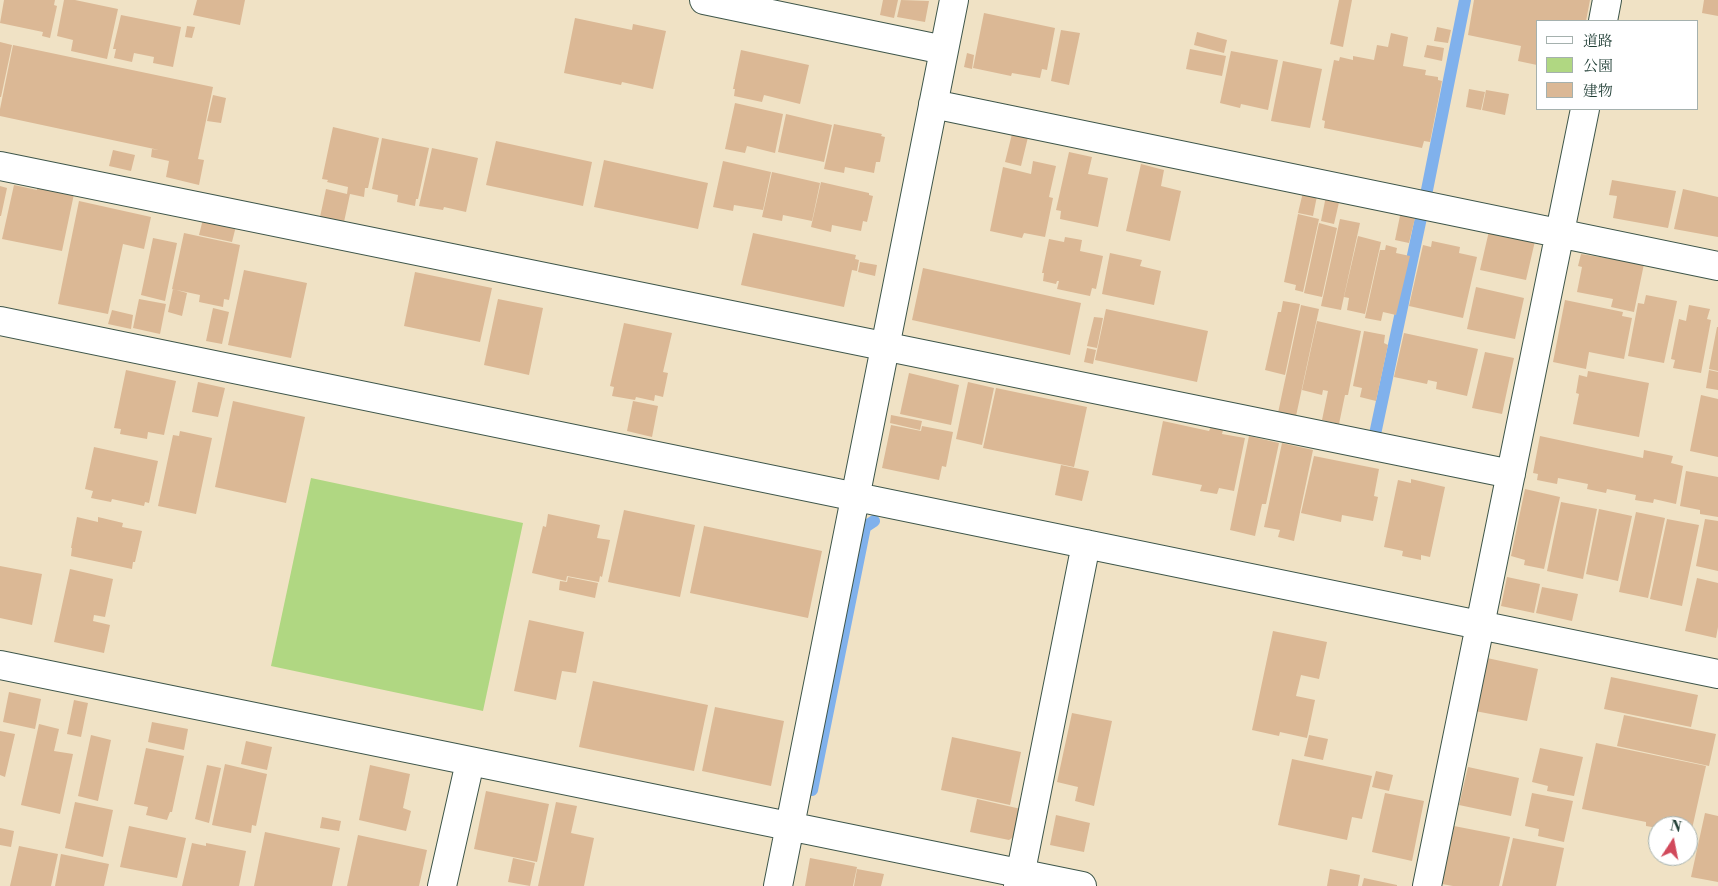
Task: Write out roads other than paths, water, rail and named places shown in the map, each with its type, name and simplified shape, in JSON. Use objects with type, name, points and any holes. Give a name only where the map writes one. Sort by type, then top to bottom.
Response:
[{"type":"street","points":[[704,0],[944,50]]},
{"type":"street","points":[[778,886],[954,0]]},
{"type":"street","points":[[1602,20],[1607,0]]},
{"type":"street","points":[[933,104],[1718,266]]},
{"type":"street","points":[[1427,886],[1585,110]]},
{"type":"street","points":[[0,166],[1511,474]]},
{"type":"street","points":[[0,321],[1718,674]]},
{"type":"street","points":[[1020,880],[1086,544]]},
{"type":"street","points":[[0,664],[790,827],[1020,880],[1082,886]]},
{"type":"street","points":[[442,886],[470,762]]},
{"type":"waterway","points":[[1427,190],[1465,0]]},
{"type":"waterway","points":[[1374,439],[1422,213]]},
{"type":"waterway","points":[[812,790],[865,527],[874,521]]}]
